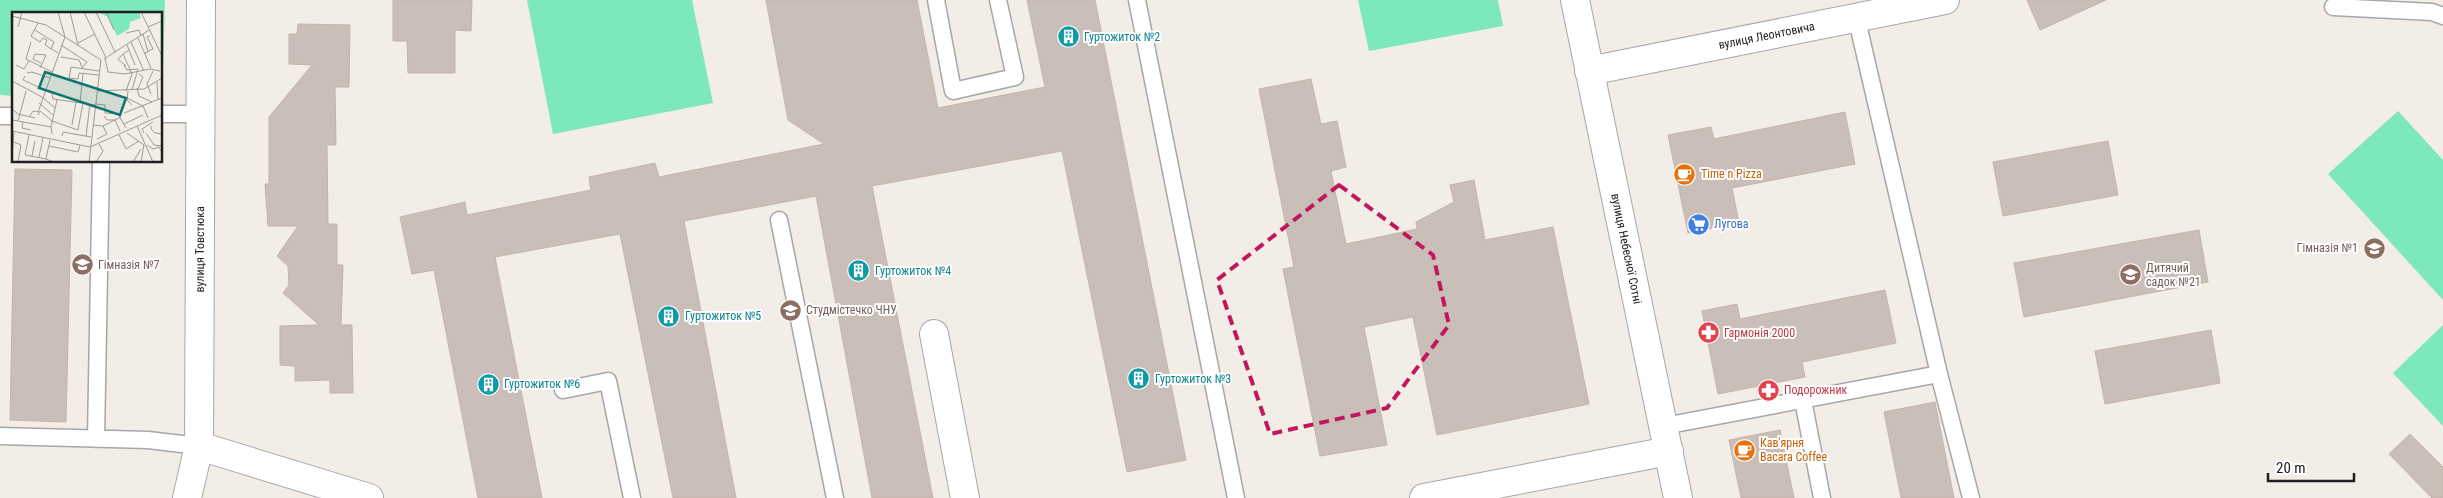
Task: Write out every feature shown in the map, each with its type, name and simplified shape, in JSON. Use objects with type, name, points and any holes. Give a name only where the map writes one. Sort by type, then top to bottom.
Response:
[{"type":"street","name":"вулиця Товстюка","points":[[187,498],[199,446],[201,0]]},
{"type":"street","name":"вулиця Небесної Сотні","points":[[1575,0],[1678,498]]},
{"type":"street","name":"вулиця Леонтовича","points":[[1589,71],[1856,16],[1945,0]]},
{"type":"street","points":[[934,334],[965,498]]},
{"type":"street","points":[[1424,498],[1522,489],[1667,438]]},
{"type":"street","points":[[199,446],[369,498]]},
{"type":"lane","points":[[936,0],[953,91],[1015,77],[998,0]]},
{"type":"lane","points":[[1137,0],[1236,498]]},
{"type":"lane","points":[[2333,7],[2424,12],[2443,16]]},
{"type":"lane","points":[[1856,16],[1939,374],[1971,498]]},
{"type":"lane","points":[[162,114],[200,114]]},
{"type":"lane","points":[[96,439],[101,162]]},
{"type":"lane","points":[[779,220],[835,498]]},
{"type":"lane","points":[[1667,438],[1803,400],[1939,374]]},
{"type":"lane","points":[[563,390],[608,381],[632,498]]},
{"type":"lane","points":[[1803,400],[1822,498]]},
{"type":"lane","points":[[0,436],[148,440],[199,446]]},
{"type":"highlighted area","points":[[1339,185],[1433,255],[1449,325],[1387,408],[1270,434],[1217,280]]},
{"type":"green space","points":[[0,0],[165,0],[162,99],[162,12],[12,12],[12,96],[0,95]]},
{"type":"green space","points":[[527,0],[692,0],[713,103],[553,134]]},
{"type":"green space","points":[[1358,0],[1498,0],[1503,26],[1369,51]]},
{"type":"green space","points":[[2398,111],[2443,160],[2443,300],[2328,174]]},
{"type":"green space","points":[[2443,325],[2443,426],[2393,373]]},
{"type":"building","points":[[393,0],[472,0],[471,31],[455,30],[455,73],[408,73],[407,41],[393,41]]},
{"type":"building","points":[[766,0],[917,0],[938,108],[1045,87],[1027,0],[1095,0],[1186,460],[1127,472],[1062,151],[872,186],[933,498],[872,498],[816,196],[684,221],[736,498],[673,498],[620,234],[495,257],[542,498],[478,498],[434,270],[412,274],[400,217],[465,202],[467,215],[591,190],[589,177],[655,163],[659,177],[824,144],[788,120]]},
{"type":"building","points":[[2027,0],[2106,0],[2040,30]]},
{"type":"building","points":[[298,24],[350,25],[349,87],[335,87],[336,145],[327,145],[328,224],[337,224],[337,265],[343,265],[341,325],[352,325],[353,393],[330,393],[330,380],[295,381],[295,366],[280,365],[280,326],[319,325],[283,293],[289,285],[288,266],[277,256],[298,226],[268,226],[265,184],[269,184],[269,117],[312,65],[289,64],[289,34],[297,34]]},
{"type":"building","points":[[1311,79],[1321,124],[1337,121],[1346,167],[1331,171],[1346,244],[1417,229],[1416,222],[1454,202],[1450,185],[1474,180],[1485,240],[1553,227],[1589,404],[1437,435],[1413,317],[1364,327],[1387,445],[1320,456],[1283,269],[1294,267],[1259,89]]},
{"type":"building","points":[[1845,112],[1855,164],[1732,188],[1739,223],[1688,233],[1668,135],[1711,127],[1714,139]]},
{"type":"building","points":[[2108,141],[2118,195],[2003,216],[1993,162]]},
{"type":"building","points":[[15,169],[72,170],[66,422],[10,420]]},
{"type":"building","points":[[2199,230],[2208,282],[2024,317],[2014,263]]},
{"type":"building","points":[[1885,290],[1896,343],[1802,362],[1805,377],[1718,394],[1702,311],[1737,304],[1740,319]]},
{"type":"building","points":[[2211,330],[2220,383],[2105,404],[2095,351]]},
{"type":"building","points":[[1935,402],[1954,498],[1901,498],[1884,412]]},
{"type":"building","points":[[1780,430],[1794,498],[1741,498],[1729,440]]},
{"type":"building","points":[[2410,434],[2443,467],[2443,498],[2432,498],[2389,454]]},
{"type":"place","name":"Гуртожиток №2","points":[[1068,37]]},
{"type":"place","name":"Time n Pizza","points":[[1685,174]]},
{"type":"place","name":"Лугова","points":[[1698,224]]},
{"type":"place","name":"Гімназія №1","points":[[2374,248]]},
{"type":"place","name":"Гімназія №7","points":[[82,265]]},
{"type":"place","name":"Гуртожиток №4","points":[[859,271]]},
{"type":"place","name":"Дитячий садок №21","points":[[2130,275]]},
{"type":"place","name":"Студмістечко ЧНУ","points":[[790,310]]},
{"type":"place","name":"Гуртожиток №5","points":[[669,316]]},
{"type":"place","name":"Гармонія 2000","points":[[1708,333]]},
{"type":"place","name":"Гуртожиток №3","points":[[1139,379]]},
{"type":"place","name":"Гуртожиток №6","points":[[488,384]]},
{"type":"place","name":"Подорожник","points":[[1768,390]]},
{"type":"place","name":"Кав'ярня Bacara Coffee","points":[[1744,450]]}]
